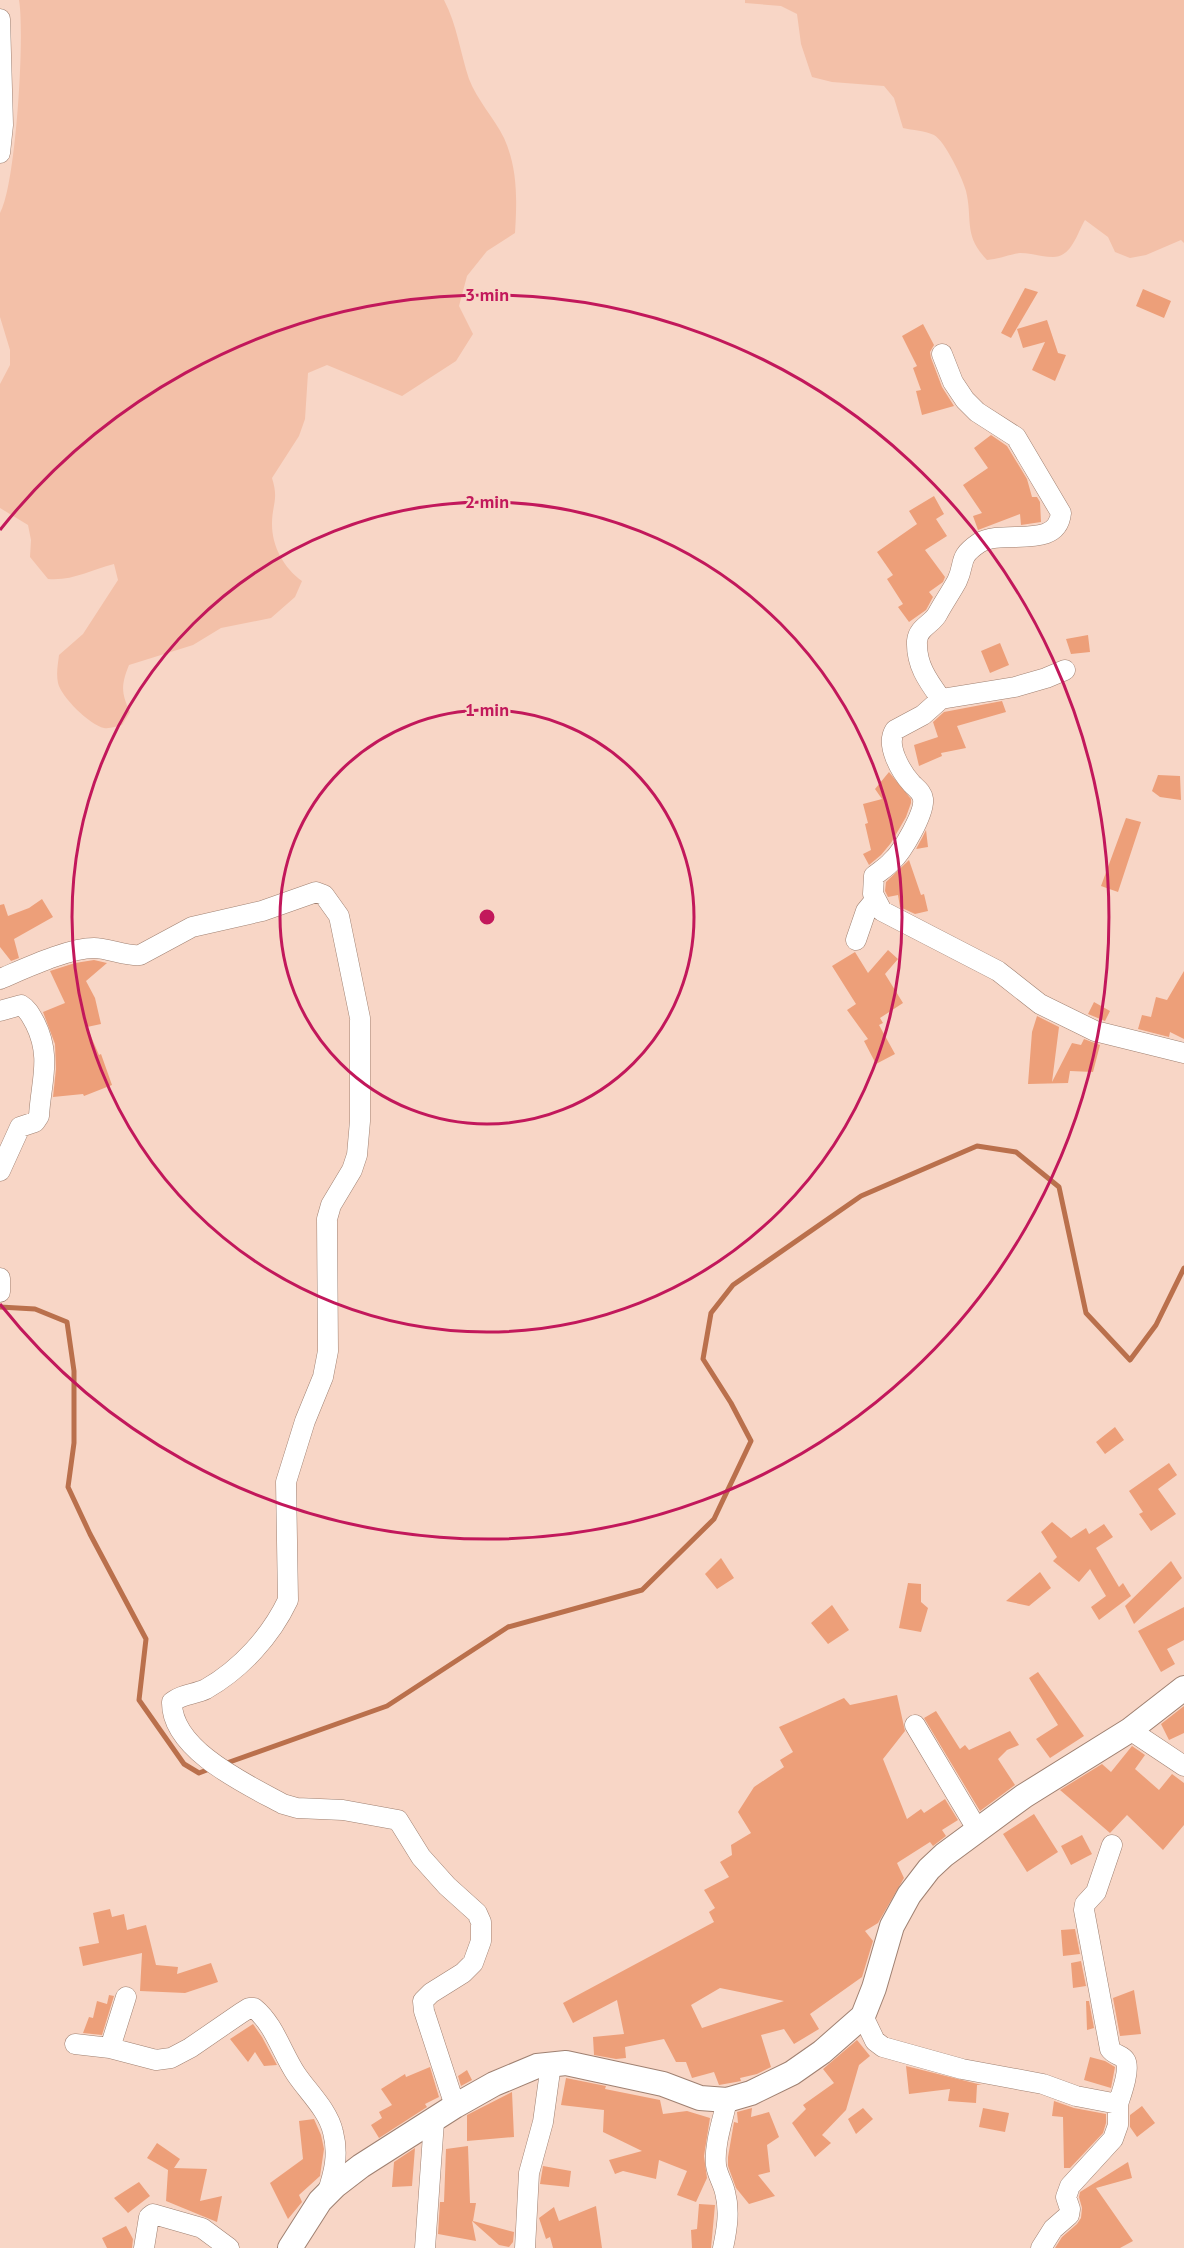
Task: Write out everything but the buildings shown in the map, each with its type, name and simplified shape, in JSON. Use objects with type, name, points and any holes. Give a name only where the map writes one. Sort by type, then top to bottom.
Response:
[{"type":"street","points":[[0,20],[3,125],[0,153]]},
{"type":"street","points":[[941,699],[921,670],[917,649],[918,638],[923,629],[936,617],[958,579],[965,554],[979,543],[993,537],[1043,535],[1060,521],[1061,513],[1016,437],[977,412],[965,400],[953,382],[942,354]]},
{"type":"street","points":[[1065,670],[1015,687],[941,699],[923,715],[893,733],[891,740],[897,760],[902,772],[921,794],[923,806],[908,841],[893,861],[874,876],[872,883],[875,900],[882,911],[998,971],[1040,1004],[1095,1031],[1184,1053]]},
{"type":"street","points":[[0,980],[76,950],[93,948],[140,955],[192,927],[261,911],[316,892],[324,895],[339,916],[360,1018],[360,1121],[355,1163],[331,1205],[327,1219],[328,1351],[323,1377],[305,1421],[286,1482],[288,1600],[256,1648],[234,1670],[204,1690],[179,1697],[172,1702],[175,1719],[201,1755],[284,1804],[297,1808],[343,1810],[398,1820],[421,1857],[447,1886],[477,1913],[481,1923],[481,1941],[473,1963],[464,1973],[430,1993],[423,2001],[424,2011],[455,2106]]},
{"type":"street","points":[[856,940],[866,911],[875,900]]},
{"type":"street","points":[[0,1011],[21,1005],[27,1008],[41,1036],[46,1060],[39,1116],[35,1122],[20,1127],[0,1171]]},
{"type":"street","points":[[0,1279],[0,1292]]},
{"type":"street","points":[[290,2248],[331,2190],[361,2166],[455,2106],[521,2072],[551,2064],[566,2063],[663,2084],[700,2098],[728,2100],[767,2086],[792,2073],[822,2052],[863,2016],[874,1988],[892,1926],[909,1895],[929,1869],[977,1829],[1024,1796],[1130,1730],[1184,1688]]},
{"type":"street","points":[[915,1725],[977,1829]]},
{"type":"street","points":[[1130,1730],[1184,1766]]},
{"type":"street","points":[[1041,2248],[1053,2229],[1069,2215],[1070,2208],[1066,2197],[1070,2186],[1107,2146],[1116,2134],[1118,2126],[1118,2104],[1126,2076],[1126,2064],[1124,2059],[1113,2054],[1110,2049],[1084,1910],[1085,1904],[1096,1892],[1112,1845]]},
{"type":"street","points":[[110,2048],[126,1997]]},
{"type":"street","points":[[75,2044],[110,2048],[156,2060],[171,2058],[190,2048],[246,2009],[254,2008],[263,2017],[295,2072],[329,2121],[333,2131],[337,2161],[331,2190]]},
{"type":"street","points":[[863,2016],[875,2041],[883,2047],[963,2069],[1043,2084],[1076,2096],[1118,2104]]},
{"type":"street","points":[[525,2248],[529,2174],[543,2122],[551,2064]]},
{"type":"street","points":[[723,2248],[729,2217],[725,2191],[716,2161],[728,2100]]},
{"type":"street","points":[[425,2248],[434,2121]]},
{"type":"street","points":[[144,2248],[149,2217],[153,2214],[202,2228],[229,2248]]},
{"type":"shaded area","points":[[19,0],[444,0],[469,79],[504,138],[514,173],[515,233],[487,251],[467,276],[459,306],[473,334],[456,361],[402,396],[327,365],[308,373],[305,419],[299,436],[272,478],[275,492],[272,517],[274,541],[280,556],[302,581],[295,597],[271,618],[221,628],[193,645],[129,665],[123,689],[130,712],[122,725],[109,728],[91,722],[70,703],[60,689],[57,672],[59,655],[83,634],[118,580],[114,564],[74,577],[48,579],[30,557],[31,540],[28,525],[0,508],[0,384],[10,365],[10,350],[0,317],[0,213],[6,197],[15,143],[21,44]]},
{"type":"shaded area","points":[[745,0],[1184,0],[1184,243],[1181,240],[1146,255],[1130,258],[1115,252],[1108,237],[1085,220],[1069,249],[1060,256],[1049,257],[1020,253],[987,260],[979,251],[972,235],[968,201],[961,178],[948,152],[938,139],[927,132],[903,128],[894,98],[884,86],[832,82],[812,77],[801,44],[797,14],[781,6],[745,3]]},
{"type":"waterway","points":[[224,1764],[387,1706],[508,1627],[642,1590],[714,1519],[751,1441],[731,1403],[703,1359],[711,1313],[733,1285],[861,1196],[977,1146],[1016,1152],[1059,1187],[1086,1313],[1130,1360],[1156,1325],[1184,1268]]},
{"type":"waterway","points":[[0,1307],[35,1309],[67,1322],[74,1371],[74,1443],[68,1487],[90,1534],[146,1639],[139,1700],[184,1764],[199,1773],[212,1768]]}]
